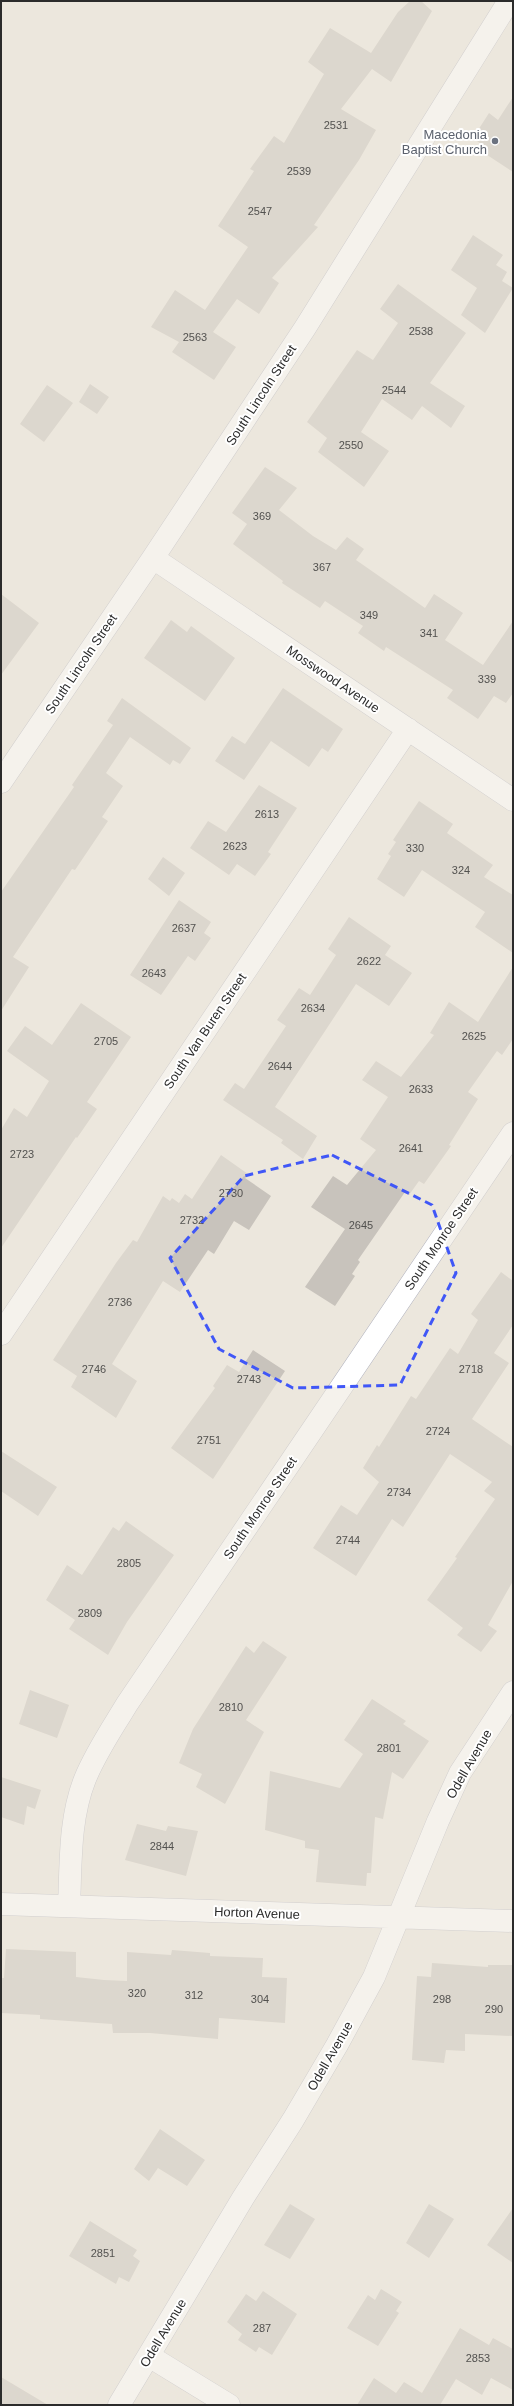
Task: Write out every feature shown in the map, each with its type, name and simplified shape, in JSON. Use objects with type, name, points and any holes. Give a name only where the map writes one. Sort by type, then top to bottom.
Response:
[{"type":"street","name":"South Lincoln Street","points":[[1,782],[153,558],[305,328],[509,1]]},
{"type":"street","name":"Mosswood Avenue","points":[[153,558],[513,800]]},
{"type":"street","name":"South Van Buren Street","points":[[1,1334],[408,729]]},
{"type":"street","name":"South Monroe Street","points":[[69,1906],[73,1827],[85,1780],[96,1755],[132,1698],[513,1133]]},
{"type":"street","name":"Odell Avenue","points":[[119,2405],[243,2198],[293,2120],[337,2045],[374,1977],[400,1917],[438,1821],[460,1773],[513,1692]]},
{"type":"street","name":"Horton Avenue","points":[[1,1904],[513,1921]]},
{"type":"street","points":[[149,2356],[229,2405]]},
{"type":"highlighted area","points":[[332,1155],[432,1205],[456,1273],[400,1385],[293,1388],[219,1349],[170,1258],[244,1176]]},
{"type":"building","points":[[410,1],[421,1],[432,11],[391,82],[372,69],[341,109],[376,130],[359,160],[314,225],[318,227],[272,278],[279,283],[259,314],[237,299],[213,332],[236,347],[214,380],[172,352],[179,342],[151,327],[175,290],[205,310],[248,247],[218,226],[254,171],[250,169],[274,136],[284,143],[324,74],[308,62],[330,28],[371,53],[398,12]]},
{"type":"building","name":"Macedonia Baptist Church","points":[[513,97],[513,172],[478,149],[481,144],[473,138],[489,113],[498,120]]},
{"type":"building","points":[[473,235],[503,255],[496,265],[507,272],[502,281],[513,288],[485,333],[461,315],[477,288],[451,270]]},
{"type":"building","points":[[398,284],[466,333],[430,383],[465,406],[451,428],[422,406],[412,420],[382,399],[361,432],[389,451],[364,487],[318,452],[327,438],[307,422],[357,350],[373,360],[398,323],[380,309]]},
{"type":"building","points":[[90,384],[109,397],[97,414],[79,402]]},
{"type":"building","points":[[47,385],[73,403],[44,442],[20,424]]},
{"type":"building","points":[[265,467],[297,488],[279,510],[313,536],[336,550],[347,537],[364,549],[356,560],[425,608],[434,594],[463,613],[445,640],[483,665],[513,621],[513,693],[506,703],[494,696],[478,719],[447,698],[453,690],[386,647],[384,651],[358,633],[363,626],[325,601],[320,608],[282,583],[283,581],[233,544],[247,524],[232,513]]},
{"type":"building","points":[[1,594],[39,623],[1,675]]},
{"type":"building","points":[[171,620],[187,632],[191,626],[235,658],[205,701],[144,658]]},
{"type":"building","points":[[283,688],[343,729],[328,752],[322,748],[309,767],[271,741],[244,780],[215,761],[232,736],[245,744]]},
{"type":"building","points":[[122,698],[191,748],[180,764],[173,760],[170,765],[130,737],[106,773],[123,786],[102,817],[108,821],[75,870],[72,869],[13,957],[29,967],[1,1011],[1,892],[74,787],[72,785],[113,725],[107,721]]},
{"type":"building","points":[[259,785],[297,808],[268,852],[271,854],[255,876],[237,864],[229,875],[190,848],[208,821],[226,832]]},
{"type":"building","points":[[419,801],[453,824],[447,833],[493,865],[484,877],[513,895],[513,953],[475,927],[485,912],[422,870],[404,897],[377,879],[391,856],[388,854],[396,842],[393,840]]},
{"type":"building","points":[[163,857],[185,873],[169,896],[148,879]]},
{"type":"building","points":[[179,900],[211,922],[204,933],[211,938],[195,961],[188,956],[161,995],[130,975]]},
{"type":"building","points":[[349,917],[391,946],[385,955],[412,973],[389,1006],[356,984],[275,1107],[317,1136],[303,1159],[281,1143],[283,1140],[223,1100],[235,1083],[244,1089],[286,1026],[277,1020],[299,988],[310,995],[336,955],[328,949]]},
{"type":"building","points":[[513,967],[513,1039],[502,1055],[497,1051],[468,1092],[478,1099],[449,1145],[451,1146],[424,1184],[419,1181],[409,1195],[405,1192],[358,1260],[360,1262],[352,1274],[355,1276],[335,1306],[305,1287],[345,1229],[311,1207],[333,1176],[347,1185],[376,1150],[360,1139],[388,1097],[362,1080],[376,1061],[401,1077],[434,1035],[430,1033],[449,1002],[478,1022]]},
{"type":"building","points":[[81,1003],[131,1037],[87,1102],[97,1109],[77,1138],[76,1137],[1,1248],[1,1130],[14,1108],[27,1117],[49,1081],[7,1051],[25,1026],[52,1045]]},
{"type":"building","points":[[221,1155],[248,1174],[245,1178],[271,1196],[249,1230],[234,1221],[214,1254],[208,1250],[180,1292],[163,1281],[112,1364],[137,1381],[116,1418],[71,1387],[77,1376],[53,1360],[116,1263],[133,1240],[137,1242],[163,1196],[170,1201],[172,1198],[179,1203],[185,1194],[192,1199]]},
{"type":"building","points":[[501,1272],[513,1281],[513,1325],[494,1353],[509,1363],[472,1419],[513,1447],[513,1581],[488,1625],[497,1631],[481,1652],[457,1635],[463,1628],[427,1600],[457,1558],[455,1557],[495,1499],[484,1491],[492,1482],[450,1454],[403,1527],[392,1519],[356,1576],[313,1548],[341,1505],[357,1515],[379,1482],[363,1468],[377,1445],[379,1447],[411,1396],[416,1399],[450,1348],[458,1354],[478,1320],[471,1314]]},
{"type":"building","points":[[253,1350],[285,1371],[213,1479],[171,1448],[215,1388],[213,1386],[227,1365],[239,1372]]},
{"type":"building","points":[[1,1451],[57,1487],[38,1516],[1,1491]]},
{"type":"building","points":[[126,1521],[174,1555],[127,1622],[108,1655],[69,1629],[75,1620],[46,1600],[67,1565],[82,1575],[113,1527],[119,1531]]},
{"type":"building","points":[[263,1641],[287,1657],[246,1720],[264,1732],[225,1804],[196,1787],[202,1774],[179,1763],[193,1729],[246,1646],[254,1653]]},
{"type":"building","points":[[30,1690],[69,1705],[57,1738],[19,1724]]},
{"type":"building","points":[[372,1699],[406,1721],[403,1724],[429,1741],[403,1779],[392,1772],[383,1819],[375,1817],[371,1873],[367,1873],[366,1886],[316,1882],[319,1850],[305,1848],[305,1841],[265,1830],[270,1771],[340,1788],[363,1754],[344,1740]]},
{"type":"building","points":[[1,1777],[41,1790],[35,1809],[27,1806],[24,1825],[1,1817]]},
{"type":"building","points":[[137,1824],[166,1831],[168,1826],[198,1831],[186,1876],[125,1860]]},
{"type":"building","points":[[6,1949],[76,1952],[76,1977],[127,1981],[127,1952],[171,1955],[172,1950],[210,1953],[210,1956],[263,1958],[262,1977],[287,1978],[285,2023],[219,2018],[218,2039],[150,2033],[113,2033],[112,2024],[40,2019],[40,2015],[1,2013],[1,1978],[4,1978]]},
{"type":"building","points":[[432,1963],[488,1967],[488,1965],[513,1965],[513,2036],[465,2034],[465,2051],[446,2050],[444,2063],[412,2060],[417,1976],[431,1977]]},
{"type":"building","points":[[160,2129],[205,2160],[187,2186],[158,2168],[149,2181],[134,2169]]},
{"type":"building","points":[[290,2204],[315,2219],[290,2259],[264,2245]]},
{"type":"building","points":[[429,2204],[454,2219],[429,2258],[406,2243]]},
{"type":"building","points":[[513,2208],[513,2263],[487,2245]]},
{"type":"building","points":[[90,2221],[137,2250],[133,2256],[140,2261],[129,2282],[119,2277],[116,2284],[69,2256]]},
{"type":"building","points":[[381,2289],[402,2302],[396,2311],[399,2313],[378,2346],[347,2328],[368,2295],[375,2300]]},
{"type":"building","points":[[263,2291],[297,2314],[272,2355],[259,2347],[256,2352],[238,2340],[242,2334],[227,2322],[246,2294],[256,2301]]},
{"type":"building","points":[[460,2328],[489,2345],[493,2338],[513,2349],[513,2390],[491,2378],[482,2395],[456,2379],[440,2405],[357,2405],[374,2378],[396,2393],[404,2382],[422,2393]]},
{"type":"building","points":[[1,2377],[48,2405],[1,2405]]},
{"type":"place","name":"Macedonia Baptist Church","points":[[495,141]]}]
